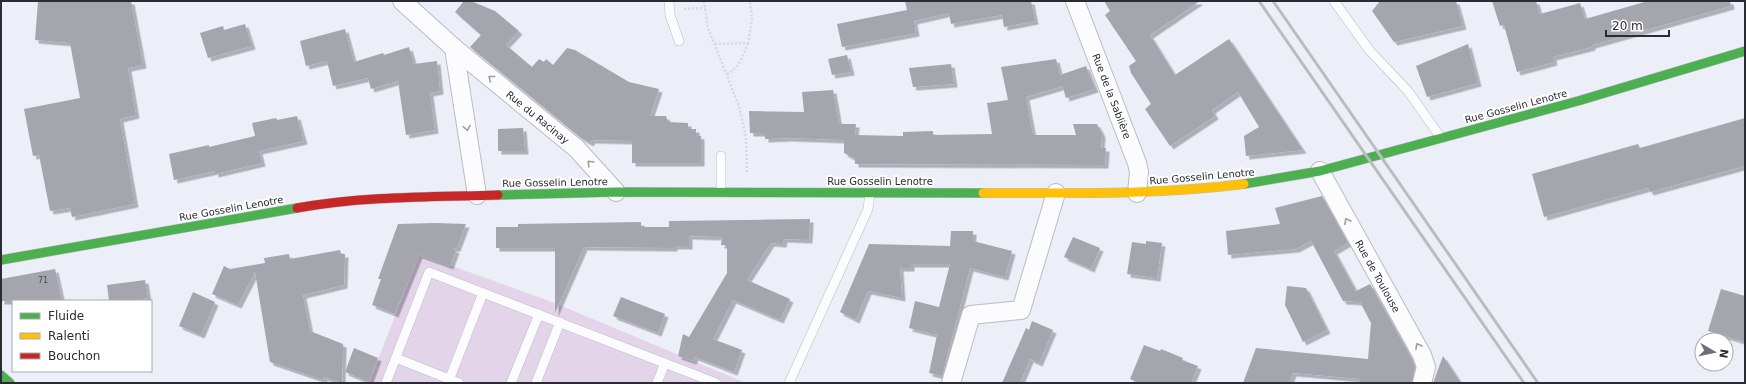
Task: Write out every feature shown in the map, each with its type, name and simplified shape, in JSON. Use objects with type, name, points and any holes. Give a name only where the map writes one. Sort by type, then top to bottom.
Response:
[{"type":"main road","name":"Rue Gosselin Lenotre","points":[[1,260],[325,203],[375,199],[616,192],[1137,193],[1245,184],[1320,171],[1578,101],[1745,51]]},
{"type":"main road","points":[[1,375],[10,383]]},
{"type":"street","name":"Rue du Racinay","points":[[402,1],[454,48],[576,148],[616,192]]},
{"type":"street","name":"Rue de la Sablière","points":[[1075,1],[1137,163],[1139,172],[1137,193]]},
{"type":"street","points":[[454,48],[477,195]]},
{"type":"street","name":"Rue de Toulouse","points":[[1320,171],[1422,355],[1426,367],[1422,383]]},
{"type":"street","points":[[951,383],[971,315],[1021,310],[1056,193]]},
{"type":"lane","points":[[669,1],[670,11],[679,41]]},
{"type":"lane","points":[[1334,1],[1370,51],[1408,92],[1441,138]]},
{"type":"lane","points":[[721,156],[721,192]]},
{"type":"lane","points":[[789,383],[868,209],[870,192]]},
{"type":"lane","points":[[386,383],[430,272],[716,383]]},
{"type":"lane","points":[[449,381],[483,293]]},
{"type":"lane","points":[[512,383],[539,314]]},
{"type":"lane","points":[[536,383],[560,322]]},
{"type":"lane","points":[[396,358],[449,381],[459,383]]},
{"type":"lane","points":[[657,383],[665,363]]},
{"type":"path","points":[[704,1],[708,28],[740,106],[746,137],[746,163],[749,192]]},
{"type":"path","points":[[727,74],[732,72],[735,68],[748,43],[752,20],[750,1]]},
{"type":"path","points":[[670,11],[705,8]]},
{"type":"path","points":[[714,44],[748,43]]},
{"type":"shaded area","points":[[419,254],[552,302],[746,383],[369,383]]},
{"type":"building","points":[[38,1],[131,1],[143,65],[128,68],[136,115],[120,119],[135,204],[72,217],[70,208],[50,211],[39,155],[33,156],[24,109],[80,98],[70,43],[35,40]]},
{"type":"building","points":[[464,1],[471,1],[495,11],[519,31],[506,45],[532,67],[539,59],[544,62],[546,59],[553,65],[567,48],[575,50],[629,82],[659,89],[650,116],[666,116],[668,122],[688,123],[688,129],[696,129],[696,135],[701,136],[701,163],[632,163],[632,141],[592,140],[590,143],[581,138],[470,47],[481,35],[455,12]]},
{"type":"building","points":[[905,1],[1031,1],[1035,21],[1004,27],[1002,15],[951,24],[949,13],[914,21],[916,33],[842,47],[837,24],[907,10]]},
{"type":"building","points":[[1104,1],[1200,1],[1150,35],[1175,75],[1229,39],[1303,150],[1246,156],[1244,136],[1259,127],[1238,92],[1212,110],[1215,116],[1170,146],[1145,109],[1151,104],[1131,73],[1129,66],[1136,61],[1105,15],[1110,11]]},
{"type":"building","points":[[1380,1],[1456,1],[1463,26],[1394,42],[1372,11]]},
{"type":"building","points":[[1492,1],[1536,1],[1540,14],[1580,3],[1585,19],[1648,1],[1730,1],[1731,6],[1553,57],[1554,62],[1517,72],[1504,25],[1500,26]]},
{"type":"building","points":[[245,24],[252,46],[208,58],[200,33],[223,26],[224,30]]},
{"type":"building","points":[[345,29],[354,62],[409,47],[414,64],[437,61],[440,91],[430,93],[435,130],[406,135],[398,81],[371,89],[368,78],[333,86],[327,61],[306,66],[300,41]]},
{"type":"building","points":[[1468,44],[1478,83],[1427,97],[1416,66]]},
{"type":"building","points":[[847,55],[851,72],[832,75],[828,59]]},
{"type":"building","points":[[1056,59],[1060,75],[1086,66],[1095,89],[1066,98],[1063,86],[1026,97],[1033,135],[1076,135],[1073,124],[1097,124],[1102,134],[1101,148],[1106,148],[1105,165],[855,164],[855,159],[844,153],[844,140],[789,138],[765,139],[765,133],[750,133],[749,111],[804,112],[802,92],[833,90],[839,124],[856,124],[855,135],[903,136],[903,132],[933,131],[933,135],[992,134],[987,103],[1008,100],[1001,67]]},
{"type":"building","points":[[951,64],[954,84],[913,87],[909,68]]},
{"type":"building","points":[[297,116],[304,141],[259,151],[262,163],[215,174],[215,171],[174,180],[169,154],[209,145],[209,147],[255,136],[252,123],[276,118],[277,120]]},
{"type":"building","points":[[1745,118],[1745,166],[1650,192],[1648,188],[1544,217],[1532,174],[1638,144],[1640,148]]},
{"type":"building","points":[[523,128],[525,151],[498,151],[498,129]]},
{"type":"building","points":[[1322,196],[1348,243],[1334,251],[1356,291],[1370,284],[1412,359],[1415,367],[1412,383],[1358,383],[1360,379],[1293,373],[1289,383],[1243,383],[1256,348],[1368,359],[1371,323],[1360,302],[1343,301],[1311,241],[1296,249],[1228,255],[1226,231],[1280,224],[1275,208]]},
{"type":"building","points":[[810,219],[809,240],[784,239],[783,244],[771,243],[747,280],[790,299],[780,320],[733,300],[713,339],[742,350],[734,372],[695,357],[693,361],[678,356],[683,334],[689,337],[727,273],[727,245],[721,245],[722,237],[689,236],[689,246],[674,246],[674,248],[584,247],[555,313],[555,248],[496,248],[496,227],[518,227],[518,224],[641,222],[641,227],[669,227],[669,221]]},
{"type":"building","points":[[398,224],[466,224],[457,248],[452,248],[456,250],[450,266],[419,255],[395,314],[372,305],[381,279],[378,279]]},
{"type":"building","points":[[951,231],[973,231],[973,241],[1012,251],[1005,277],[970,268],[942,376],[929,373],[937,335],[909,328],[915,301],[939,307],[950,264],[911,264],[911,268],[900,268],[902,298],[868,291],[856,320],[840,312],[869,244],[950,246]]},
{"type":"building","points":[[1073,237],[1100,248],[1091,269],[1064,257]]},
{"type":"building","points":[[1146,241],[1162,243],[1157,278],[1127,274],[1132,242],[1146,244]]},
{"type":"building","points":[[340,250],[341,254],[345,254],[344,285],[303,295],[310,331],[343,344],[342,383],[324,377],[323,380],[270,362],[255,272],[238,305],[212,294],[224,266],[230,269],[265,263],[264,258],[289,254],[290,259]]},
{"type":"building","points":[[55,269],[62,300],[1,301],[1,279]]},
{"type":"building","points":[[145,280],[148,298],[136,300],[109,300],[107,285]]},
{"type":"building","points":[[1287,286],[1306,288],[1327,330],[1303,342],[1285,305]]},
{"type":"building","points":[[1721,289],[1745,296],[1745,342],[1734,339],[1734,332],[1708,331]]},
{"type":"building","points":[[193,292],[215,302],[201,335],[179,326]]},
{"type":"building","points":[[621,297],[665,314],[658,333],[613,316]]},
{"type":"building","points":[[1032,321],[1053,330],[1039,363],[1030,359],[1020,383],[1002,383],[1026,328],[1029,330]]},
{"type":"building","points":[[1144,345],[1160,351],[1161,349],[1183,358],[1182,360],[1198,366],[1191,383],[1140,383],[1130,379]]},
{"type":"building","points":[[354,348],[378,358],[369,382],[345,372]]},
{"type":"building","points":[[1443,356],[1461,383],[1433,383]]},
{"type":"railway","points":[[1259,1],[1524,383]]},
{"type":"railway","points":[[1273,1],[1538,383]]},
{"type":"traffic: fast","points":[[1244,184],[1320,171],[1578,101],[1745,51]]},
{"type":"traffic: fast","points":[[498,195],[616,192],[983,193]]},
{"type":"traffic: fast","points":[[1,260],[297,208]]},
{"type":"traffic: fast","points":[[1,375],[10,383]]},
{"type":"traffic: slow","points":[[983,193],[1146,192],[1211,188],[1244,184]]},
{"type":"traffic: jam","points":[[297,208],[372,199],[498,195]]}]
